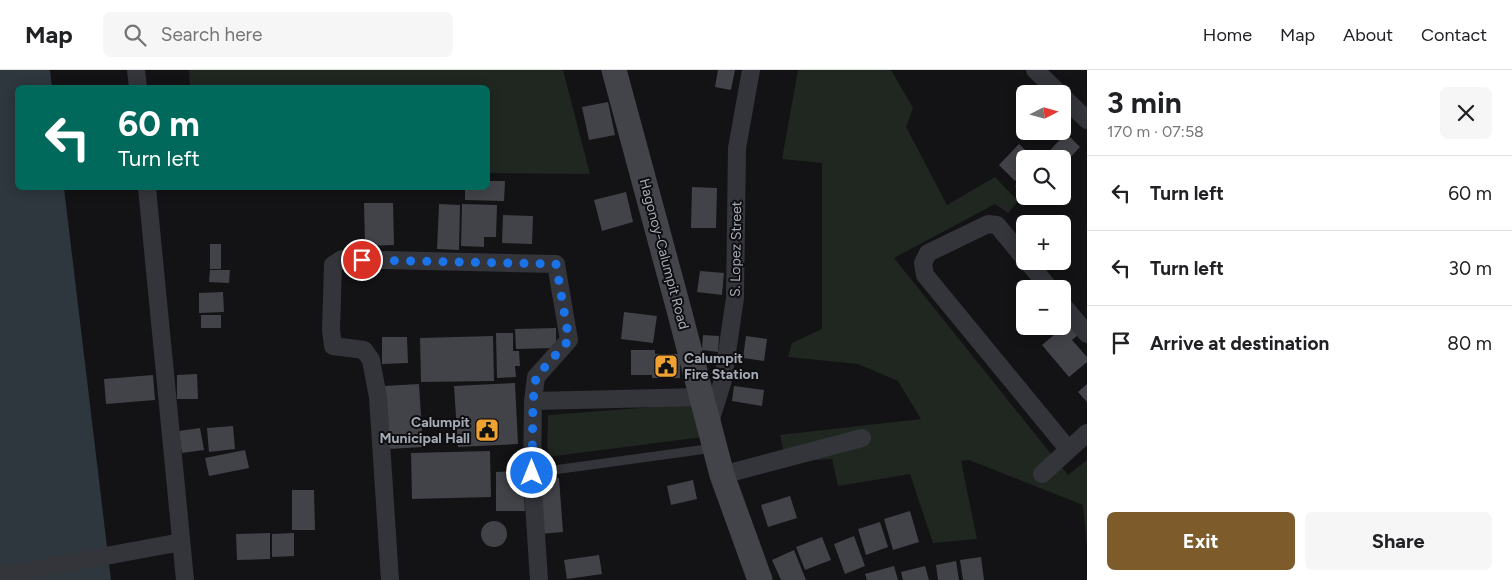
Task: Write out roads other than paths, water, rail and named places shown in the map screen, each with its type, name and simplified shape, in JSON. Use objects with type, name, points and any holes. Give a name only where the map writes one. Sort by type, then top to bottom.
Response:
[{"type":"main road","name":"Hagonoy-Calumpit Road","points":[[614,70],[680,310],[722,474],[760,580]]},
{"type":"street","points":[[136,70],[138,85]]},
{"type":"street","name":"S. Lopez Street","points":[[712,437],[723,380],[735,298],[737,148],[751,70]]},
{"type":"street","points":[[1035,70],[1051,85]]},
{"type":"street","points":[[1071,105],[1087,120]]},
{"type":"street","points":[[147,190],[185,580]]},
{"type":"street","points":[[1016,248],[997,225],[988,224],[928,254],[923,263],[925,275],[1068,449]]},
{"type":"street","points":[[390,580],[378,397],[371,360],[364,350],[333,346],[331,330],[333,265],[342,259],[556,264],[569,340],[536,377],[533,401],[532,473],[539,580]]},
{"type":"street","points":[[1034,270],[1043,280]]},
{"type":"street","points":[[1071,315],[1087,334]]},
{"type":"street","points":[[533,401],[701,397]]},
{"type":"street","points":[[1042,474],[1087,433]]},
{"type":"street","points":[[722,474],[862,438]]},
{"type":"street","points":[[4,575],[181,542]]},
{"type":"lane","points":[[532,473],[712,437]]},
{"type":"place","name":"Calumpit Fire Station","points":[[666,366]]},
{"type":"place","name":"Calumpit Municipal Hall","points":[[487,430]]}]
